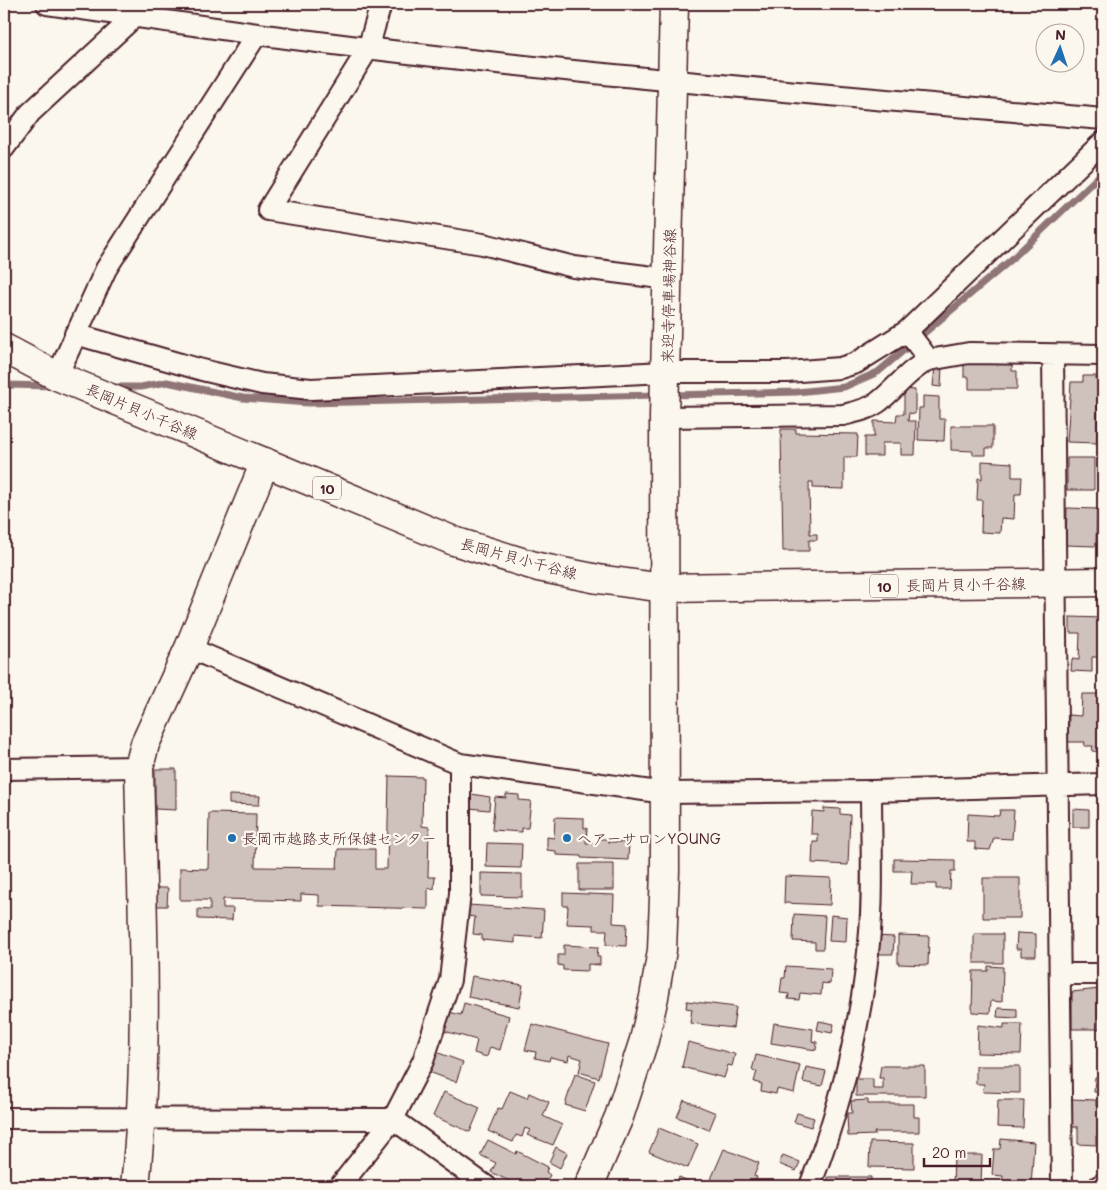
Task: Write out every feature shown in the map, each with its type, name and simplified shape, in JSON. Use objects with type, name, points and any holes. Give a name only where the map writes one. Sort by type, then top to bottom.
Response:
[{"type":"main road","name":"来迎寺停車場神谷線","points":[[589,1186],[619,1117],[654,998],[662,950],[665,793],[664,417],[669,279],[671,80],[674,4]]},
{"type":"main road","name":"長岡片貝小千谷線","points":[[4,348],[57,376],[454,541],[538,567],[598,579],[664,588],[1103,582]]},
{"type":"main road","points":[[134,1186],[142,1119],[144,1008],[139,767],[145,744],[189,648],[265,462]]},
{"type":"street","points":[[47,4],[135,10],[257,34],[368,49],[671,80],[1103,119]]},
{"type":"street","points":[[381,4],[368,49],[268,210],[483,244],[574,267],[669,279]]},
{"type":"street","points":[[4,148],[30,113],[135,10]]},
{"type":"street","points":[[57,376],[106,269],[257,34]]},
{"type":"street","points":[[75,334],[262,384],[311,388],[666,372],[787,372],[840,368],[856,363],[907,331],[1103,142]]},
{"type":"street","points":[[907,331],[929,360]]},
{"type":"street","points":[[664,417],[843,415],[876,403],[918,365],[929,360],[969,353],[1103,355]]},
{"type":"street","points":[[1053,355],[1062,1186]]},
{"type":"street","points":[[189,648],[460,764],[665,793],[871,791],[1103,784]]},
{"type":"street","points":[[340,1186],[393,1119],[423,1061],[450,980],[460,893],[460,764]]},
{"type":"street","points":[[4,769],[139,767]]},
{"type":"street","points":[[810,1186],[838,1104],[858,1022],[869,942],[871,791]]},
{"type":"street","points":[[1061,974],[1103,974]]},
{"type":"street","points":[[4,1118],[393,1119],[486,1186]]},
{"type":"street","points":[[1099,1186],[1103,1184]]},
{"type":"building","points":[[964,363],[1012,364],[1012,371],[1017,371],[1017,389],[969,389],[969,377],[964,377]]},
{"type":"building","points":[[935,367],[942,367],[941,387],[933,386]]},
{"type":"building","points":[[1083,376],[1096,376],[1096,380],[1098,380],[1097,443],[1067,442],[1071,382],[1083,382]]},
{"type":"building","points":[[1102,378],[1103,423],[1101,423]]},
{"type":"building","points":[[904,389],[915,390],[915,414],[909,413],[908,421],[916,421],[915,455],[901,455],[901,443],[882,443],[882,456],[865,456],[865,437],[874,437],[874,421],[896,422],[897,414],[904,414]]},
{"type":"building","points":[[923,396],[939,397],[939,419],[945,419],[944,441],[918,440],[919,408],[923,408]]},
{"type":"building","points":[[951,426],[993,426],[993,448],[986,448],[986,455],[973,455],[973,451],[951,450]]},
{"type":"building","points":[[781,429],[796,429],[796,433],[858,434],[857,457],[844,457],[844,489],[813,488],[813,482],[809,482],[810,534],[817,534],[817,540],[809,540],[809,551],[783,551]]},
{"type":"building","points":[[1067,458],[1094,458],[1094,490],[1067,490]]},
{"type":"building","points":[[982,461],[1012,463],[1012,477],[1022,477],[1021,494],[1015,494],[1014,519],[1001,518],[1000,533],[981,532],[982,500],[977,500],[978,478],[982,479]]},
{"type":"building","points":[[1067,508],[1097,509],[1096,546],[1066,545]]},
{"type":"building","points":[[1070,617],[1103,618],[1101,657],[1092,657],[1092,672],[1071,671],[1072,659],[1079,660],[1080,633],[1070,633]]},
{"type":"building","points":[[1082,694],[1103,694],[1103,752],[1092,751],[1093,746],[1084,746],[1085,742],[1068,742],[1069,715],[1081,716]]},
{"type":"building","points":[[155,769],[176,769],[176,810],[155,809]]},
{"type":"building","name":"長岡市越路支所保健センター","points":[[389,776],[423,777],[422,826],[429,827],[428,877],[435,877],[434,889],[428,888],[428,909],[319,906],[319,895],[301,894],[301,901],[223,899],[223,908],[233,908],[232,920],[198,919],[198,909],[210,910],[210,900],[180,900],[180,868],[208,869],[209,813],[256,814],[255,867],[337,868],[338,849],[375,849],[375,869],[387,869]]},
{"type":"building","points":[[471,794],[490,797],[489,810],[469,808]]},
{"type":"building","points":[[506,794],[519,795],[519,800],[531,801],[528,828],[522,828],[522,832],[492,830],[495,797],[506,798]]},
{"type":"building","points":[[229,795],[260,796],[259,805],[229,804]]},
{"type":"building","points":[[824,808],[840,809],[840,814],[850,815],[848,865],[812,863],[813,842],[818,842],[818,834],[811,834],[812,811],[824,812]]},
{"type":"building","points":[[1073,809],[1089,810],[1089,827],[1073,827]]},
{"type":"building","points":[[1000,810],[1014,810],[1012,839],[994,838],[990,850],[975,849],[975,842],[967,842],[968,814],[999,816]]},
{"type":"building","name":"ヘアーサロンYOUNG","points":[[555,817],[584,818],[584,828],[587,828],[586,843],[598,843],[598,839],[609,839],[608,842],[629,842],[628,860],[556,855],[556,851],[547,850],[547,837],[554,838]]},
{"type":"building","points":[[487,843],[522,844],[521,868],[486,867]]},
{"type":"building","points":[[894,859],[955,860],[955,871],[951,871],[950,889],[936,889],[936,884],[911,884],[912,871],[894,871]]},
{"type":"building","points":[[579,864],[614,864],[614,890],[579,890]]},
{"type":"building","points":[[481,873],[522,874],[522,897],[481,896]]},
{"type":"building","points":[[785,876],[831,878],[830,905],[784,903]]},
{"type":"building","points":[[983,878],[1020,878],[1020,918],[983,918]]},
{"type":"building","points":[[157,888],[168,888],[167,906],[156,906]]},
{"type":"building","points":[[563,893],[614,895],[613,923],[627,924],[626,946],[606,945],[607,930],[594,930],[594,925],[567,924],[568,906],[563,906]]},
{"type":"building","points":[[468,905],[544,910],[542,938],[515,936],[515,943],[482,940],[482,935],[473,934],[475,917],[467,916]]},
{"type":"building","points":[[794,914],[825,916],[823,949],[815,949],[815,942],[793,941]]},
{"type":"building","points":[[831,915],[847,917],[846,942],[829,941]]},
{"type":"building","points":[[1017,933],[1036,934],[1036,956],[1021,956],[1021,949],[1016,949]]},
{"type":"building","points":[[974,934],[1003,934],[1003,963],[974,963]]},
{"type":"building","points":[[898,935],[929,936],[928,965],[898,964]]},
{"type":"building","points":[[877,936],[894,937],[893,954],[876,954]]},
{"type":"building","points":[[564,945],[598,947],[597,957],[600,957],[600,965],[588,964],[588,971],[563,970],[563,966],[558,965],[558,955],[564,955]]},
{"type":"building","points":[[786,966],[831,969],[830,984],[822,983],[821,995],[800,993],[799,1000],[788,999],[789,994],[780,993],[782,978],[785,978]]},
{"type":"building","points":[[988,966],[1003,967],[1002,1002],[991,1001],[990,1013],[972,1012],[973,971],[988,971]]},
{"type":"building","points":[[472,976],[523,985],[519,1007],[468,997]]},
{"type":"building","points":[[1099,989],[1099,1029],[1072,1029],[1072,992]]},
{"type":"building","points":[[687,1001],[736,1007],[733,1028],[690,1023],[692,1009],[686,1008]]},
{"type":"building","points":[[464,1003],[509,1016],[500,1050],[490,1047],[487,1057],[474,1053],[477,1040],[444,1031],[449,1012],[461,1015]]},
{"type":"building","points":[[998,1008],[1017,1009],[1017,1018],[997,1017]]},
{"type":"building","points":[[819,1021],[834,1024],[832,1033],[817,1030]]},
{"type":"building","points":[[774,1023],[813,1029],[812,1041],[817,1042],[816,1050],[771,1043]]},
{"type":"building","points":[[532,1024],[608,1044],[599,1078],[579,1072],[582,1059],[569,1055],[568,1061],[550,1057],[549,1061],[535,1058],[536,1052],[525,1050]]},
{"type":"building","points":[[1004,1024],[1022,1024],[1021,1054],[977,1053],[978,1025],[1004,1028]]},
{"type":"building","points":[[688,1042],[735,1054],[732,1066],[728,1065],[724,1078],[682,1067]]},
{"type":"building","points":[[436,1052],[463,1062],[456,1082],[429,1072]]},
{"type":"building","points":[[756,1055],[800,1065],[794,1093],[777,1089],[776,1094],[761,1091],[762,1084],[754,1082],[757,1071],[752,1070]]},
{"type":"building","points":[[881,1066],[925,1066],[925,1096],[856,1096],[856,1079],[873,1079],[873,1089],[883,1089],[883,1078],[879,1078]]},
{"type":"building","points":[[976,1066],[1020,1066],[1020,1093],[983,1092],[984,1084],[976,1084]]},
{"type":"building","points":[[806,1067],[826,1071],[822,1086],[803,1082]]},
{"type":"building","points":[[575,1074],[595,1081],[585,1111],[565,1105]]},
{"type":"building","points":[[1095,1077],[1103,1077],[1103,1092],[1094,1092]]},
{"type":"building","points":[[510,1091],[527,1098],[529,1093],[549,1102],[543,1116],[562,1125],[553,1145],[527,1135],[530,1130],[525,1128],[522,1137],[516,1135],[513,1142],[488,1131],[498,1108],[502,1109]]},
{"type":"building","points":[[444,1092],[480,1108],[470,1132],[433,1116]]},
{"type":"building","points":[[1071,1099],[1096,1100],[1096,1106],[1103,1106],[1103,1136],[1096,1136],[1096,1145],[1078,1144],[1078,1127],[1070,1127]]},
{"type":"building","points":[[684,1100],[716,1113],[709,1130],[677,1117]]},
{"type":"building","points":[[868,1100],[868,1104],[914,1104],[914,1117],[919,1117],[919,1132],[874,1132],[875,1135],[848,1136],[847,1113],[852,1113],[851,1101]]},
{"type":"building","points":[[998,1100],[1024,1100],[1023,1128],[997,1127]]},
{"type":"building","points":[[797,1113],[814,1118],[811,1127],[794,1122]]},
{"type":"building","points":[[659,1128],[698,1144],[688,1168],[649,1152]]},
{"type":"building","points":[[1001,1139],[1034,1142],[1031,1186],[1002,1186],[1003,1176],[992,1175],[994,1149],[1000,1149]]},
{"type":"building","points":[[488,1140],[516,1154],[517,1151],[548,1167],[546,1172],[550,1175],[544,1186],[538,1184],[537,1186],[530,1186],[519,1181],[517,1185],[491,1172],[496,1163],[480,1155]]},
{"type":"building","points":[[870,1142],[914,1143],[914,1168],[869,1167]]},
{"type":"building","points":[[556,1147],[567,1153],[560,1168],[549,1162]]},
{"type":"building","points":[[724,1149],[759,1163],[754,1176],[757,1177],[753,1186],[730,1186],[711,1179]]},
{"type":"building","points":[[783,1155],[800,1162],[796,1171],[779,1164]]},
{"type":"building","points":[[954,1155],[982,1155],[981,1186],[953,1186]]},
{"type":"building","points":[[679,1177],[700,1186],[674,1186]]},
{"type":"building","points":[[828,1177],[871,1177],[871,1186],[828,1186]]},
{"type":"waterway","points":[[669,395],[797,392],[844,387],[878,372],[1012,259],[1103,172]]},
{"type":"waterway","points":[[112,387],[141,387],[167,382],[243,398],[308,403],[659,395]]},
{"type":"waterway","points":[[4,385],[56,386]]},
{"type":"place","name":"長岡市越路支所保健センター","points":[[232,838]]},
{"type":"place","name":"ヘアーサロンYOUNG","points":[[567,838]]}]
